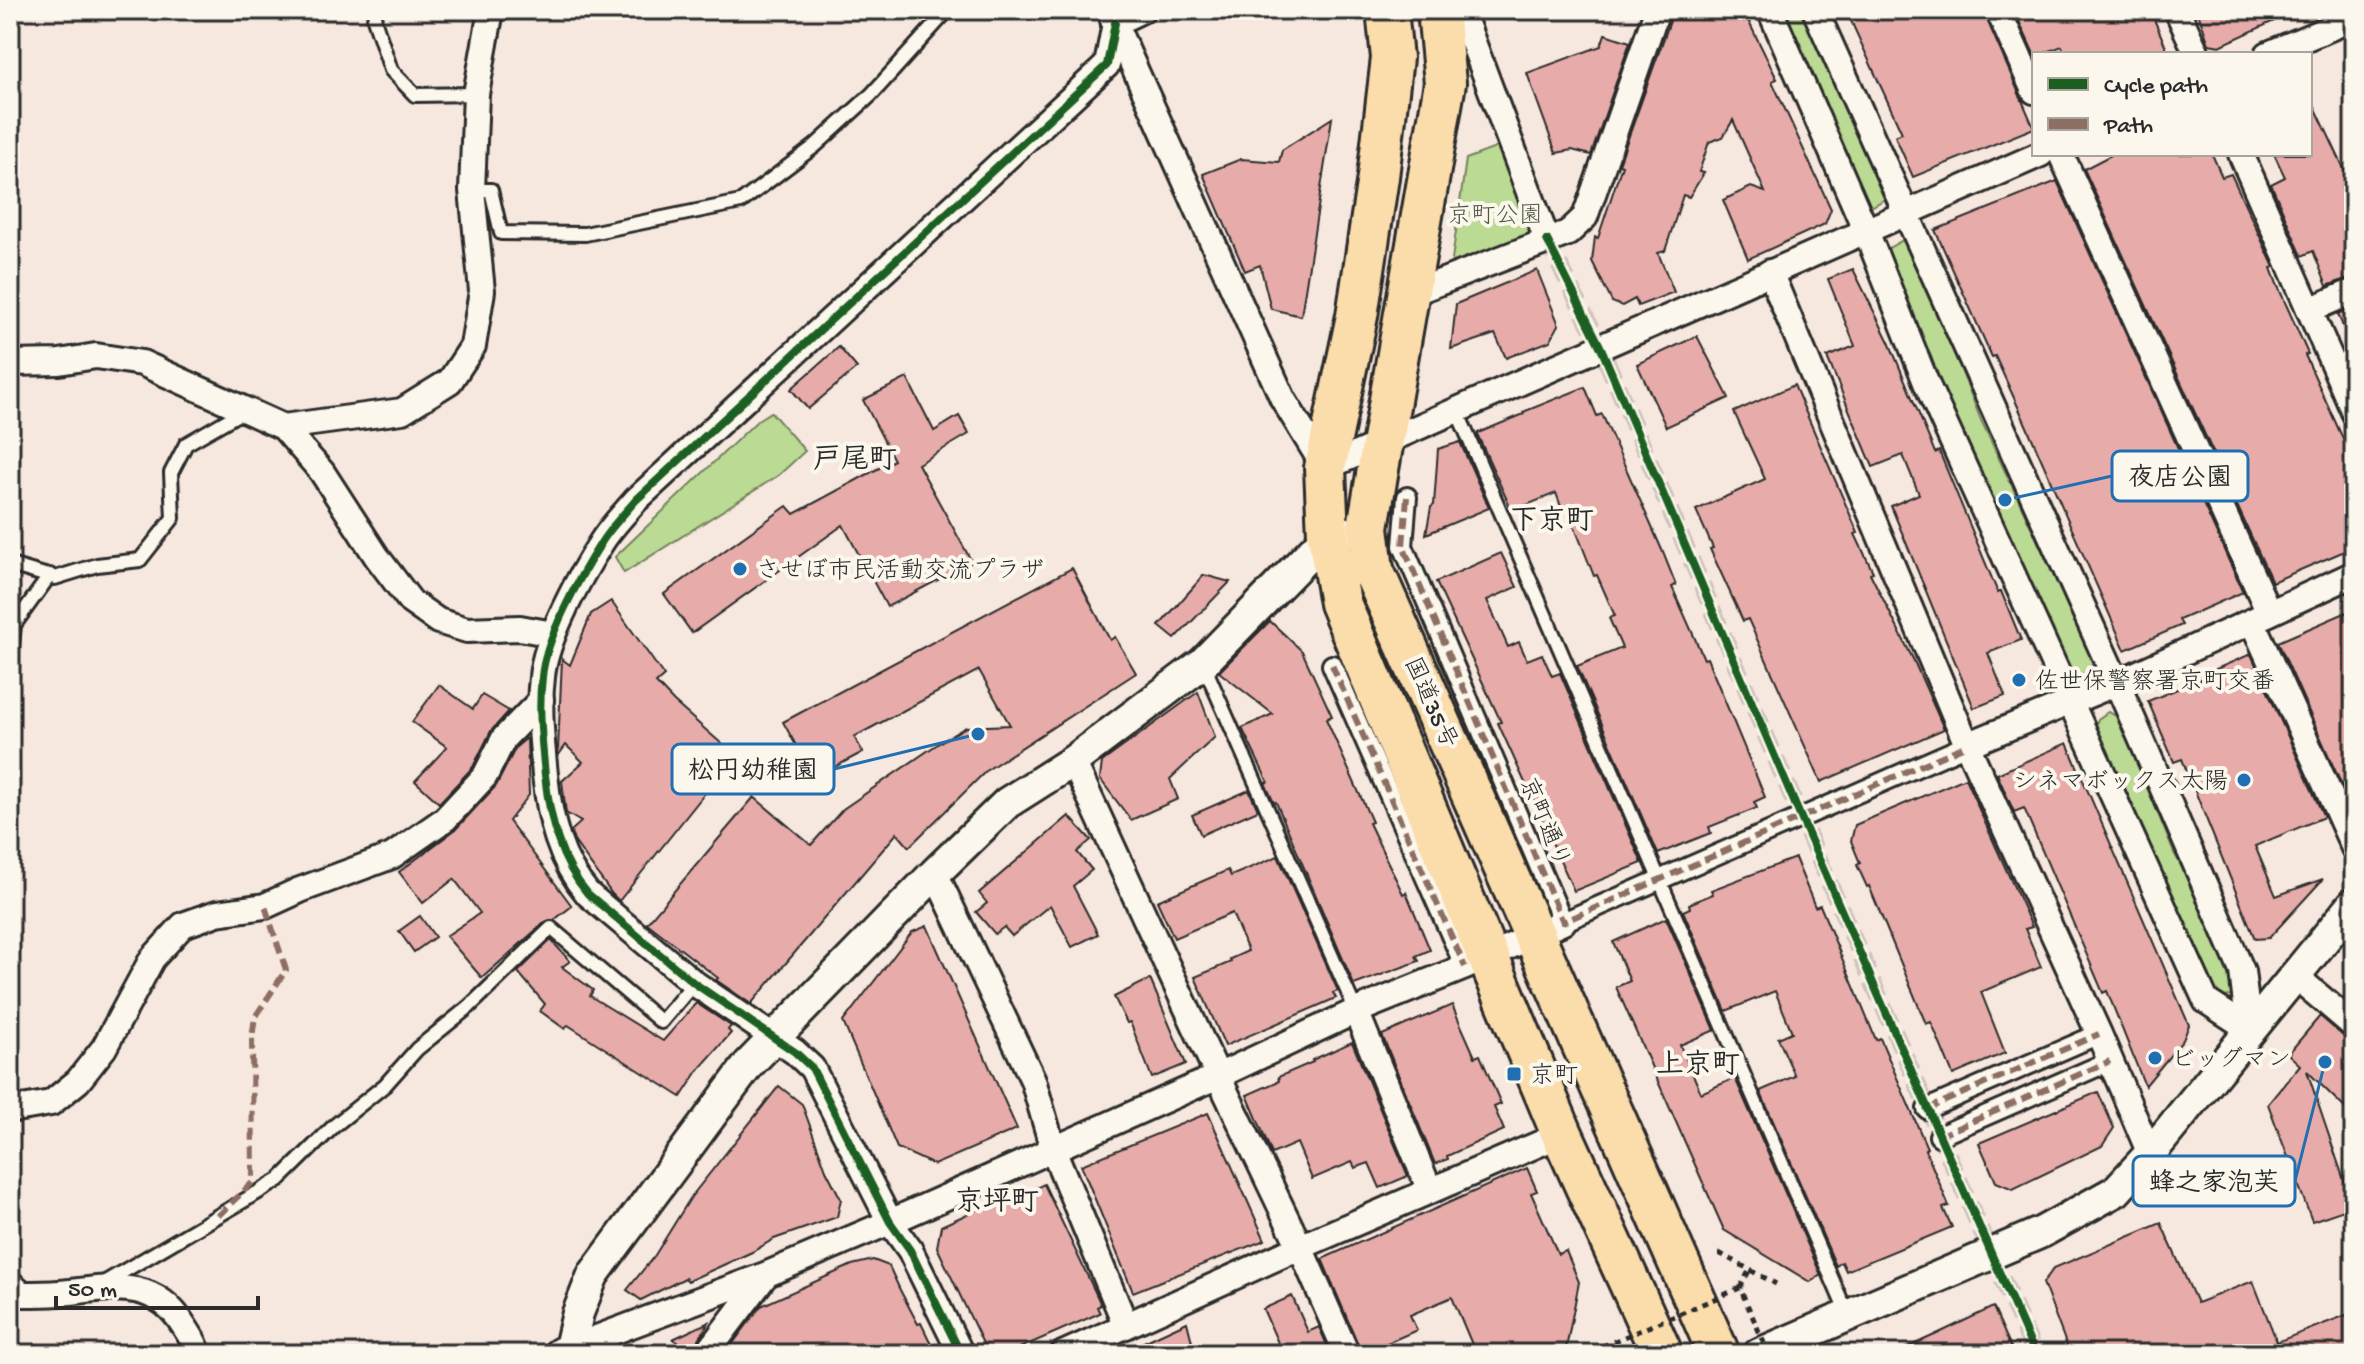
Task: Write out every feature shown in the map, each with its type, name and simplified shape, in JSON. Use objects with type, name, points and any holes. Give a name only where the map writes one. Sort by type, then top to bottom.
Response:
[{"type":"highway","name":"国道35号","points":[[1387,10],[1392,58],[1378,177],[1357,316],[1325,468],[1328,535],[1340,603],[1476,962],[1562,1134],[1662,1354]]},
{"type":"highway","name":"国道35号","points":[[1438,10],[1445,83],[1368,527],[1373,570],[1549,927],[1719,1354]]},
{"type":"street","points":[[283,427],[402,411],[450,381],[473,346],[482,291],[472,190],[476,94],[491,10]]},
{"type":"street","points":[[1112,17],[1142,10]]},
{"type":"street","points":[[1461,10],[1547,240]]},
{"type":"street","points":[[1407,295],[1568,233],[1585,217],[1657,10]]},
{"type":"street","points":[[1770,10],[1866,231],[1927,385],[2206,1001],[2249,1029]]},
{"type":"street","points":[[1815,10],[2117,683],[2242,971],[2249,1029]]},
{"type":"street","points":[[1998,10],[2032,86]]},
{"type":"street","points":[[2177,10],[2196,52]]},
{"type":"street","points":[[1112,17],[1283,399],[1325,468],[2036,156]]},
{"type":"street","points":[[961,1354],[910,1250],[890,1222],[812,1068],[795,1052],[694,983],[588,894],[574,877],[561,853],[553,824],[546,779],[542,675],[553,634],[602,541],[636,500],[1107,65],[1112,17]]},
{"type":"street","points":[[2273,52],[2354,18]]},
{"type":"street","points":[[2062,156],[2260,617],[2354,848]]},
{"type":"street","points":[[2242,156],[2354,412]]},
{"type":"street","points":[[1770,272],[1967,745],[2099,1034],[2150,1154]]},
{"type":"street","points":[[2309,310],[2354,291]]},
{"type":"street","points":[[10,363],[59,362],[96,356],[142,363],[283,427],[322,472],[377,557],[411,602],[438,621],[467,630],[520,628],[553,634]]},
{"type":"street","name":"京町通り","points":[[1407,497],[1403,546],[1549,927]]},
{"type":"street","points":[[567,1352],[593,1275],[749,1064],[1007,803],[1073,761],[1203,663],[1328,535],[1368,527]]},
{"type":"street","points":[[567,1352],[765,1275],[890,1222],[1356,1011],[1476,962],[1658,878],[2117,683],[2354,574]]},
{"type":"street","points":[[1332,665],[1476,962]]},
{"type":"street","points":[[10,1110],[51,1103],[78,1081],[104,1048],[152,959],[183,925],[217,913],[265,906],[392,856],[445,819],[485,776],[504,738],[541,700]]},
{"type":"street","points":[[1073,761],[1347,1354]]},
{"type":"street","points":[[935,873],[1033,1080],[1053,1149],[1126,1326]]},
{"type":"street","points":[[1759,1354],[2042,1232],[2116,1191],[2150,1154],[2354,903]]},
{"type":"street","points":[[2294,975],[2354,1026]]},
{"type":"street","points":[[1356,1011],[1430,1191]]},
{"type":"street","points":[[1927,1109],[2099,1034]]},
{"type":"street","points":[[1939,1136],[2110,1061]]},
{"type":"street","points":[[1063,1354],[1562,1134]]},
{"type":"street","points":[[706,1354],[765,1275]]},
{"type":"street","points":[[14,1291],[58,1293],[126,1287],[152,1296],[177,1314],[198,1354]]},
{"type":"lane","points":[[376,10],[374,19],[391,70],[415,95],[476,94]]},
{"type":"lane","points":[[472,190],[491,190],[501,233],[585,234],[741,202],[815,146],[871,95],[948,10]]},
{"type":"lane","points":[[10,565],[55,578],[97,565],[140,560],[173,518],[171,473],[186,444],[246,410]]},
{"type":"lane","points":[[1457,411],[1848,1316]]},
{"type":"lane","points":[[10,664],[14,625],[50,575]]},
{"type":"lane","points":[[1203,663],[1356,1011]]},
{"type":"lane","points":[[96,1288],[279,1180],[551,928],[661,1022],[694,983]]},
{"type":"path","points":[[1719,1253],[1776,1284]]},
{"type":"path","points":[[1596,1352],[1740,1288],[1749,1271]]},
{"type":"path","points":[[1740,1288],[1769,1354]]},
{"type":"green space","points":[[1779,10],[1801,10],[1887,198],[1869,208]]},
{"type":"green space","name":"京町公園","points":[[1506,144],[1534,223],[1530,239],[1450,274],[1466,159]]},
{"type":"green space","points":[[1903,240],[1981,420],[2093,659],[2091,670],[2078,676],[2069,671],[1929,356],[1887,249]]},
{"type":"green space","points":[[771,412],[805,451],[779,475],[624,573],[615,557],[759,419]]},
{"type":"green space","points":[[2108,712],[2119,717],[2174,853],[2200,899],[2236,987],[2232,996],[2222,997],[2211,988],[2094,731],[2098,719]]},
{"type":"building","points":[[1674,10],[1743,10],[1777,79],[1772,81],[1831,209],[1825,224],[1748,259],[1723,200],[1751,187],[1765,192],[1733,120],[1723,137],[1709,142],[1699,172],[1704,173],[1689,197],[1683,195],[1665,251],[1658,253],[1674,292],[1638,306],[1635,299],[1622,306],[1612,302],[1592,261],[1595,237],[1598,238],[1622,165],[1619,164]]},
{"type":"building","points":[[1846,10],[1983,10],[2032,129],[1913,177],[1895,136],[1902,133]]},
{"type":"building","points":[[2014,10],[2150,10],[2168,52],[2064,52],[2062,46],[2047,52],[2033,52]]},
{"type":"building","points":[[2197,10],[2298,10],[2220,46],[2209,44]]},
{"type":"building","points":[[1605,34],[1630,42],[1591,155],[1572,150],[1556,153],[1527,73],[1601,46]]},
{"type":"building","points":[[2312,100],[2354,190],[2354,276],[2327,286],[2313,251],[2302,256],[2271,184],[2285,177],[2275,156],[2312,156]]},
{"type":"building","points":[[1332,118],[1301,316],[1271,309],[1260,265],[1245,271],[1203,174],[1241,159],[1279,162],[1282,150]]},
{"type":"building","points":[[2109,156],[2213,156],[2222,177],[2231,174],[2274,267],[2271,268],[2277,284],[2308,354],[2305,355],[2354,463],[2354,547],[2272,582],[2084,169]]},
{"type":"building","points":[[2057,181],[2243,592],[2179,620],[2182,625],[2125,650],[2024,420],[1935,230]]},
{"type":"building","points":[[1853,269],[1889,342],[1935,453],[1939,451],[2021,640],[1988,653],[2005,696],[1974,708],[1891,506],[1919,494],[1903,455],[1873,467],[1827,357],[1855,346],[1828,279]]},
{"type":"building","points":[[1537,270],[1559,325],[1550,341],[1506,358],[1495,334],[1451,349],[1456,304]]},
{"type":"building","points":[[2354,307],[2354,352],[2353,352],[2338,314]]},
{"type":"building","points":[[1697,336],[1729,398],[1666,427],[1637,364]]},
{"type":"building","points":[[839,347],[857,368],[808,409],[791,389]]},
{"type":"building","points":[[907,378],[934,431],[959,416],[969,434],[918,464],[972,562],[887,607],[843,525],[692,633],[664,594],[787,506],[794,514],[894,460],[863,400]]},
{"type":"building","points":[[1794,385],[1858,533],[1855,534],[1873,572],[1870,573],[1944,729],[1821,782],[1748,619],[1743,621],[1696,510],[1765,479],[1734,412]]},
{"type":"building","points":[[1585,387],[1597,416],[1602,414],[1662,550],[1676,585],[1672,587],[1704,659],[1707,658],[1765,797],[1754,802],[1757,808],[1709,827],[1711,833],[1658,854],[1577,666],[1622,648],[1609,618],[1615,616],[1597,575],[1594,576],[1568,510],[1563,512],[1556,493],[1512,511],[1478,436],[1478,433],[1523,412]]},
{"type":"building","points":[[1460,442],[1489,508],[1426,534],[1434,505],[1438,449]]},
{"type":"building","points":[[1501,553],[1517,587],[1487,600],[1508,647],[1519,642],[1527,660],[1542,654],[1552,676],[1560,673],[1642,863],[1574,891],[1436,582]]},
{"type":"building","points":[[1072,568],[1110,640],[1115,637],[1136,673],[987,770],[909,847],[897,833],[751,1004],[716,980],[718,978],[647,923],[754,797],[811,845],[843,809],[942,741],[966,727],[1010,725],[979,670],[854,737],[863,752],[814,778],[783,722]]},
{"type":"building","points":[[1204,575],[1230,582],[1175,639],[1159,626]]},
{"type":"building","points":[[611,601],[664,676],[656,683],[722,744],[711,757],[725,768],[619,901],[574,841],[571,831],[581,822],[566,813],[562,781],[583,762],[566,745],[558,756],[562,659],[570,665],[591,614]]},
{"type":"building","points":[[2354,609],[2354,805],[2351,806],[2278,642]]},
{"type":"building","points":[[1270,621],[1302,651],[1332,716],[1326,719],[1372,822],[1369,823],[1403,894],[1406,892],[1430,950],[1416,956],[1419,961],[1354,985],[1242,728],[1273,714],[1219,672]]},
{"type":"building","points":[[2251,654],[2324,817],[2255,846],[2276,896],[2323,879],[2269,938],[2255,939],[2182,759],[2174,762],[2148,701]]},
{"type":"building","points":[[439,685],[473,709],[482,695],[509,711],[491,731],[473,767],[439,803],[415,781],[447,747],[412,722]]},
{"type":"building","points":[[1198,692],[1215,737],[1170,779],[1178,799],[1131,820],[1100,779],[1102,762]]},
{"type":"building","points":[[527,738],[529,795],[509,821],[572,906],[554,920],[545,922],[482,978],[446,936],[480,913],[454,879],[423,903],[399,872],[456,829],[496,786],[516,747]]},
{"type":"building","points":[[2067,743],[2189,1025],[2183,1040],[2145,1086],[2107,991],[2103,993],[2024,808],[2014,812],[1997,774]]},
{"type":"building","points":[[1965,778],[2032,927],[2025,929],[2041,967],[1981,992],[2005,1053],[1953,1075],[1931,1022],[1926,1024],[1869,886],[1857,865],[1860,863],[1851,841],[1855,825]]},
{"type":"building","points":[[1249,790],[1258,810],[1201,835],[1192,815]]},
{"type":"building","points":[[1069,816],[1091,840],[1077,852],[1092,870],[1073,886],[1098,934],[1072,947],[1050,905],[1012,936],[1004,927],[995,934],[976,912],[987,903],[979,893]]},
{"type":"building","points":[[1278,856],[1338,991],[1333,993],[1336,998],[1225,1046],[1195,977],[1248,951],[1232,913],[1174,938],[1157,901],[1228,870],[1231,876]]},
{"type":"building","points":[[1795,858],[1815,907],[1820,905],[1876,1040],[1880,1038],[1927,1148],[1949,1206],[1943,1208],[1952,1227],[1846,1271],[1842,1262],[1836,1266],[1760,1091],[1795,1076],[1778,1038],[1792,1032],[1775,991],[1726,1011],[1683,911],[1690,908],[1689,904],[1713,894],[1711,890]]},
{"type":"building","points":[[420,916],[435,937],[414,952],[399,931]]},
{"type":"building","points":[[1666,918],[1715,1030],[1680,1045],[1701,1093],[1735,1078],[1821,1275],[1810,1282],[1724,1230],[1616,987],[1630,981],[1613,942]]},
{"type":"building","points":[[927,926],[1017,1129],[934,1165],[897,1148],[843,1022],[912,932]]},
{"type":"building","points":[[551,940],[570,961],[562,967],[593,990],[590,996],[663,1041],[696,1003],[731,1026],[728,1030],[731,1033],[700,1068],[681,1097],[568,1025],[565,1029],[540,1011],[545,1004],[518,972]]},
{"type":"building","points":[[1150,979],[1186,1064],[1152,1078],[1130,1022],[1127,1023],[1114,997]]},
{"type":"building","points":[[1452,1005],[1475,1057],[1480,1055],[1501,1104],[1494,1107],[1504,1130],[1435,1164],[1382,1035]]},
{"type":"building","points":[[2320,1016],[2344,1037],[2354,1041],[2354,1117],[2307,1071],[2353,1207],[2312,1221],[2268,1104],[2300,1065],[2288,1054]]},
{"type":"building","points":[[1352,1042],[1408,1176],[1380,1188],[1369,1163],[1355,1168],[1352,1162],[1312,1179],[1297,1143],[1272,1154],[1247,1095]]},
{"type":"building","points":[[779,1086],[802,1104],[826,1170],[841,1199],[837,1217],[774,1239],[752,1252],[688,1281],[685,1278],[641,1300],[627,1290],[655,1255],[691,1197]]},
{"type":"building","points":[[2098,1092],[2114,1128],[2102,1146],[2013,1189],[1996,1182],[1979,1143]]},
{"type":"building","points":[[1208,1113],[1265,1240],[1133,1292],[1081,1165]]},
{"type":"building","points":[[1527,1168],[1537,1191],[1531,1193],[1558,1254],[1566,1251],[1579,1282],[1565,1354],[1476,1354],[1452,1297],[1410,1315],[1417,1330],[1362,1354],[1322,1259]]},
{"type":"building","points":[[1044,1184],[1101,1305],[1097,1307],[1100,1313],[1006,1354],[988,1354],[937,1247],[941,1226]]},
{"type":"building","points":[[2161,1223],[2197,1303],[2253,1281],[2277,1342],[2354,1312],[2354,1354],[2070,1354],[2043,1283],[2054,1268]]},
{"type":"building","points":[[873,1260],[889,1266],[936,1354],[725,1354],[761,1306],[852,1265]]},
{"type":"building","points":[[1292,1296],[1308,1332],[1319,1327],[1331,1354],[1260,1354],[1279,1345],[1263,1309]]},
{"type":"building","points":[[1993,1307],[2014,1354],[1893,1354],[1939,1333]]},
{"type":"building","points":[[709,1322],[692,1351],[673,1339]]},
{"type":"building","points":[[1187,1322],[1195,1354],[1118,1354]]},
{"type":"tunnel","points":[[1547,240],[1601,348],[1801,818],[2035,1354]]},
{"type":"marked path","points":[[1407,497],[1403,546],[1563,922],[1967,745]]},
{"type":"marked path","points":[[1332,665],[1465,967]]},
{"type":"marked path","points":[[218,1216],[253,1182],[252,1038],[255,1017],[286,970],[265,906]]},
{"type":"marked path","points":[[1927,1109],[2099,1034]]},
{"type":"marked path","points":[[1939,1136],[2110,1061]]},
{"type":"cycle path","points":[[961,1354],[910,1250],[890,1222],[812,1068],[795,1052],[694,983],[588,894],[578,881],[563,853],[550,808],[541,726],[542,677],[550,645],[583,573],[601,543],[636,500],[1107,65],[1115,23]]},
{"type":"cycle path","points":[[1547,240],[1601,348],[1801,818],[2035,1354]]},
{"type":"place","name":"夜店公園","points":[[2005,500]]},
{"type":"place","name":"させぼ市民活動交流プラザ","points":[[740,569]]},
{"type":"place","name":"佐世保警察署京町交番","points":[[2019,680]]},
{"type":"place","name":"松円幼稚園","points":[[978,734]]},
{"type":"place","name":"シネマボックス太陽","points":[[2244,780]]},
{"type":"place","name":"ビッグマン","points":[[2155,1058]]},
{"type":"place","name":"蜂之家泡芙","points":[[2325,1062]]},
{"type":"place","name":"京町","points":[[1514,1074]]},
{"type":"district","name":"戸尾町","points":[[855,457]]},
{"type":"district","name":"下京町","points":[[1552,518]]},
{"type":"district","name":"上京町","points":[[1698,1062]]},
{"type":"district","name":"京坪町","points":[[997,1199]]}]
